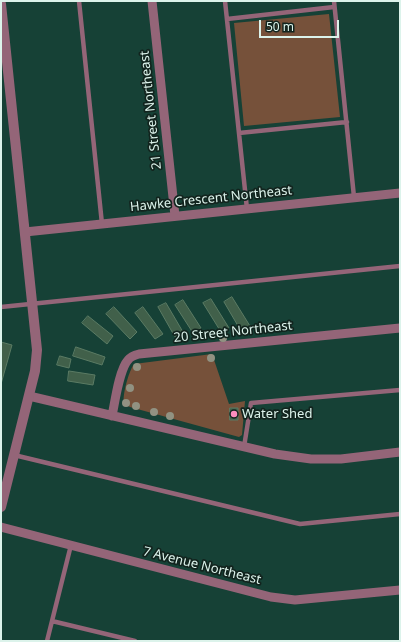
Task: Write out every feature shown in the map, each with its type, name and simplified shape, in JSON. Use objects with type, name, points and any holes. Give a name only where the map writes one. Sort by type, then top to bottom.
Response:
[{"type":"street","name":"21 Street Northeast","points":[[152,1],[175,216]]},
{"type":"street","points":[[1,4],[37,350],[35,371],[1,507]]},
{"type":"street","name":"Hawke Crescent Northeast","points":[[25,232],[400,192]]},
{"type":"street","name":"20 Street Northeast","points":[[112,416],[123,368],[127,360],[132,356],[139,354],[400,328]]},
{"type":"street","points":[[29,396],[275,454],[311,459],[341,459],[400,452]]},
{"type":"street","name":"7 Avenue Northeast","points":[[1,527],[271,597],[295,600],[400,590]]},
{"type":"lane","points":[[79,1],[102,224]]},
{"type":"lane","points":[[225,1],[247,209]]},
{"type":"lane","points":[[334,1],[354,198]]},
{"type":"lane","points":[[227,19],[334,7]]},
{"type":"lane","points":[[239,133],[347,122]]},
{"type":"lane","points":[[1,307],[400,266]]},
{"type":"lane","points":[[244,447],[251,403],[400,390]]},
{"type":"lane","points":[[14,455],[300,524],[400,514]]},
{"type":"lane","points":[[47,641],[71,545]]},
{"type":"lane","points":[[52,621],[135,641]]},
{"type":"shaded area","points":[[329,14],[340,117],[244,126],[234,23]]},
{"type":"shaded area","points":[[212,354],[229,404],[245,401],[242,435],[239,437],[130,407],[124,404],[126,383],[134,364]]},
{"type":"building","points":[[232,297],[250,326],[241,331],[224,302]]},
{"type":"building","points":[[211,299],[229,328],[221,332],[203,303]]},
{"type":"building","points":[[183,300],[201,328],[193,333],[175,305]]},
{"type":"building","points":[[166,303],[183,332],[175,337],[158,307]]},
{"type":"building","points":[[114,307],[137,332],[130,339],[106,314]]},
{"type":"building","points":[[143,307],[163,334],[155,339],[135,313]]},
{"type":"building","points":[[88,316],[113,336],[107,344],[82,323]]},
{"type":"building","points":[[1,342],[12,345],[1,384]]},
{"type":"building","points":[[76,347],[105,357],[102,365],[73,356]]},
{"type":"building","points":[[60,356],[71,359],[69,368],[57,365]]},
{"type":"building","points":[[69,371],[95,375],[93,385],[68,381]]},
{"type":"building","name":"Water Shed","points":[[230,408],[238,408],[238,420],[230,420]]},
{"type":"place","name":"Water Shed","points":[[234,414]]}]
